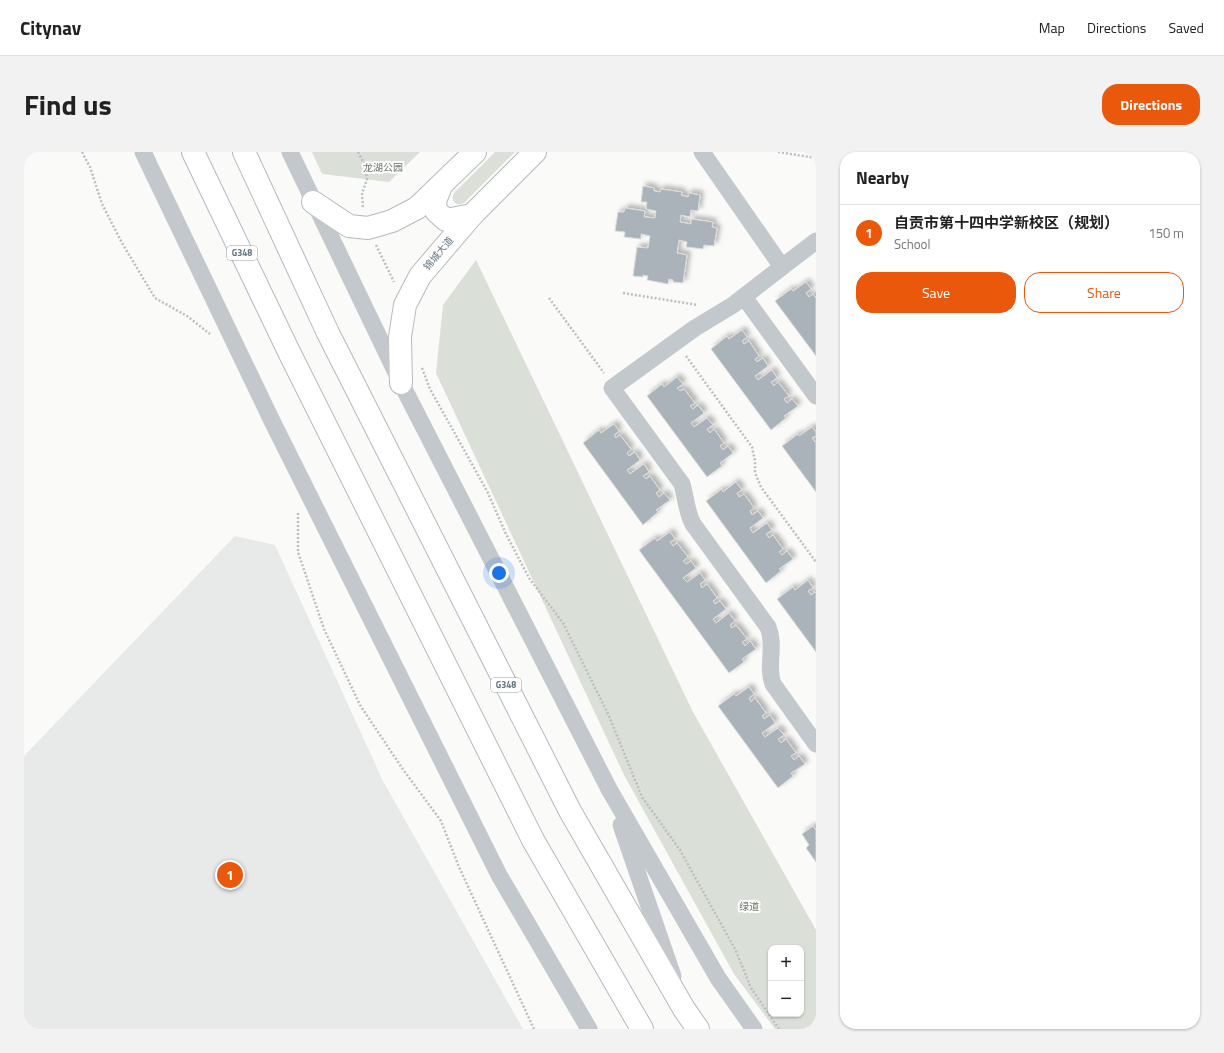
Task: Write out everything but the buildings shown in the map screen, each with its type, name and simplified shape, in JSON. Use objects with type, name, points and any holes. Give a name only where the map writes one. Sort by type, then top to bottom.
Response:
[{"type":"main road","name":"G348","points":[[193,152],[290,354],[533,840],[642,1029]]},
{"type":"main road","name":"G348","points":[[244,152],[328,333],[570,811],[684,1009],[698,1029]]},
{"type":"main road","points":[[313,202],[349,226],[368,228],[392,221],[417,208],[475,152]]},
{"type":"main road","name":"锦城大道","points":[[401,383],[400,337],[405,305],[420,276],[472,215],[535,152]]},
{"type":"main road","points":[[441,186],[435,201],[436,211],[446,220],[472,215]]},
{"type":"street","points":[[143,152],[280,435],[499,875],[589,1029]]},
{"type":"street","points":[[290,152],[401,383],[609,789],[718,978],[754,1029]]},
{"type":"street","points":[[702,152],[782,267]]},
{"type":"street","points":[[816,242],[744,297],[695,328],[612,388],[682,484],[687,511],[693,524],[768,627],[772,638],[770,673],[773,684],[816,744]]},
{"type":"street","points":[[744,297],[816,396]]},
{"type":"street","points":[[609,789],[684,1009]]},
{"type":"path","points":[[82,152],[90,167],[102,204],[122,243],[155,298],[186,316],[215,337]]},
{"type":"path","points":[[358,152],[365,165],[367,180],[362,193],[363,211],[368,228],[405,305]]},
{"type":"path","points":[[778,152],[816,158]]},
{"type":"path","points":[[623,293],[726,309]]},
{"type":"path","points":[[548,298],[614,387]]},
{"type":"path","points":[[676,342],[752,447],[754,453],[755,473],[761,487],[816,562]]},
{"type":"path","points":[[420,364],[430,389],[487,491],[506,534],[529,578],[563,623],[609,716],[642,797],[680,850],[736,951],[751,988],[779,1029]]},
{"type":"path","points":[[296,507],[298,513],[298,552],[324,629],[360,705],[402,768],[441,821],[459,867],[534,1029]]},
{"type":"shaded area","points":[[235,536],[275,545],[383,781],[523,1029],[24,1029],[24,756]]},
{"type":"green space","name":"龙湖公园","points":[[312,152],[420,152],[389,182],[322,174]]},
{"type":"green space","points":[[495,152],[515,152],[464,203],[456,204],[453,201],[454,193]]},
{"type":"green space","name":"绿道","points":[[476,260],[693,712],[816,930],[816,1029],[775,1029],[734,974],[624,775],[436,373],[443,305]]},
{"type":"place","name":"自贡市第十四中学新校区（规划）","points":[[230,875]]}]
